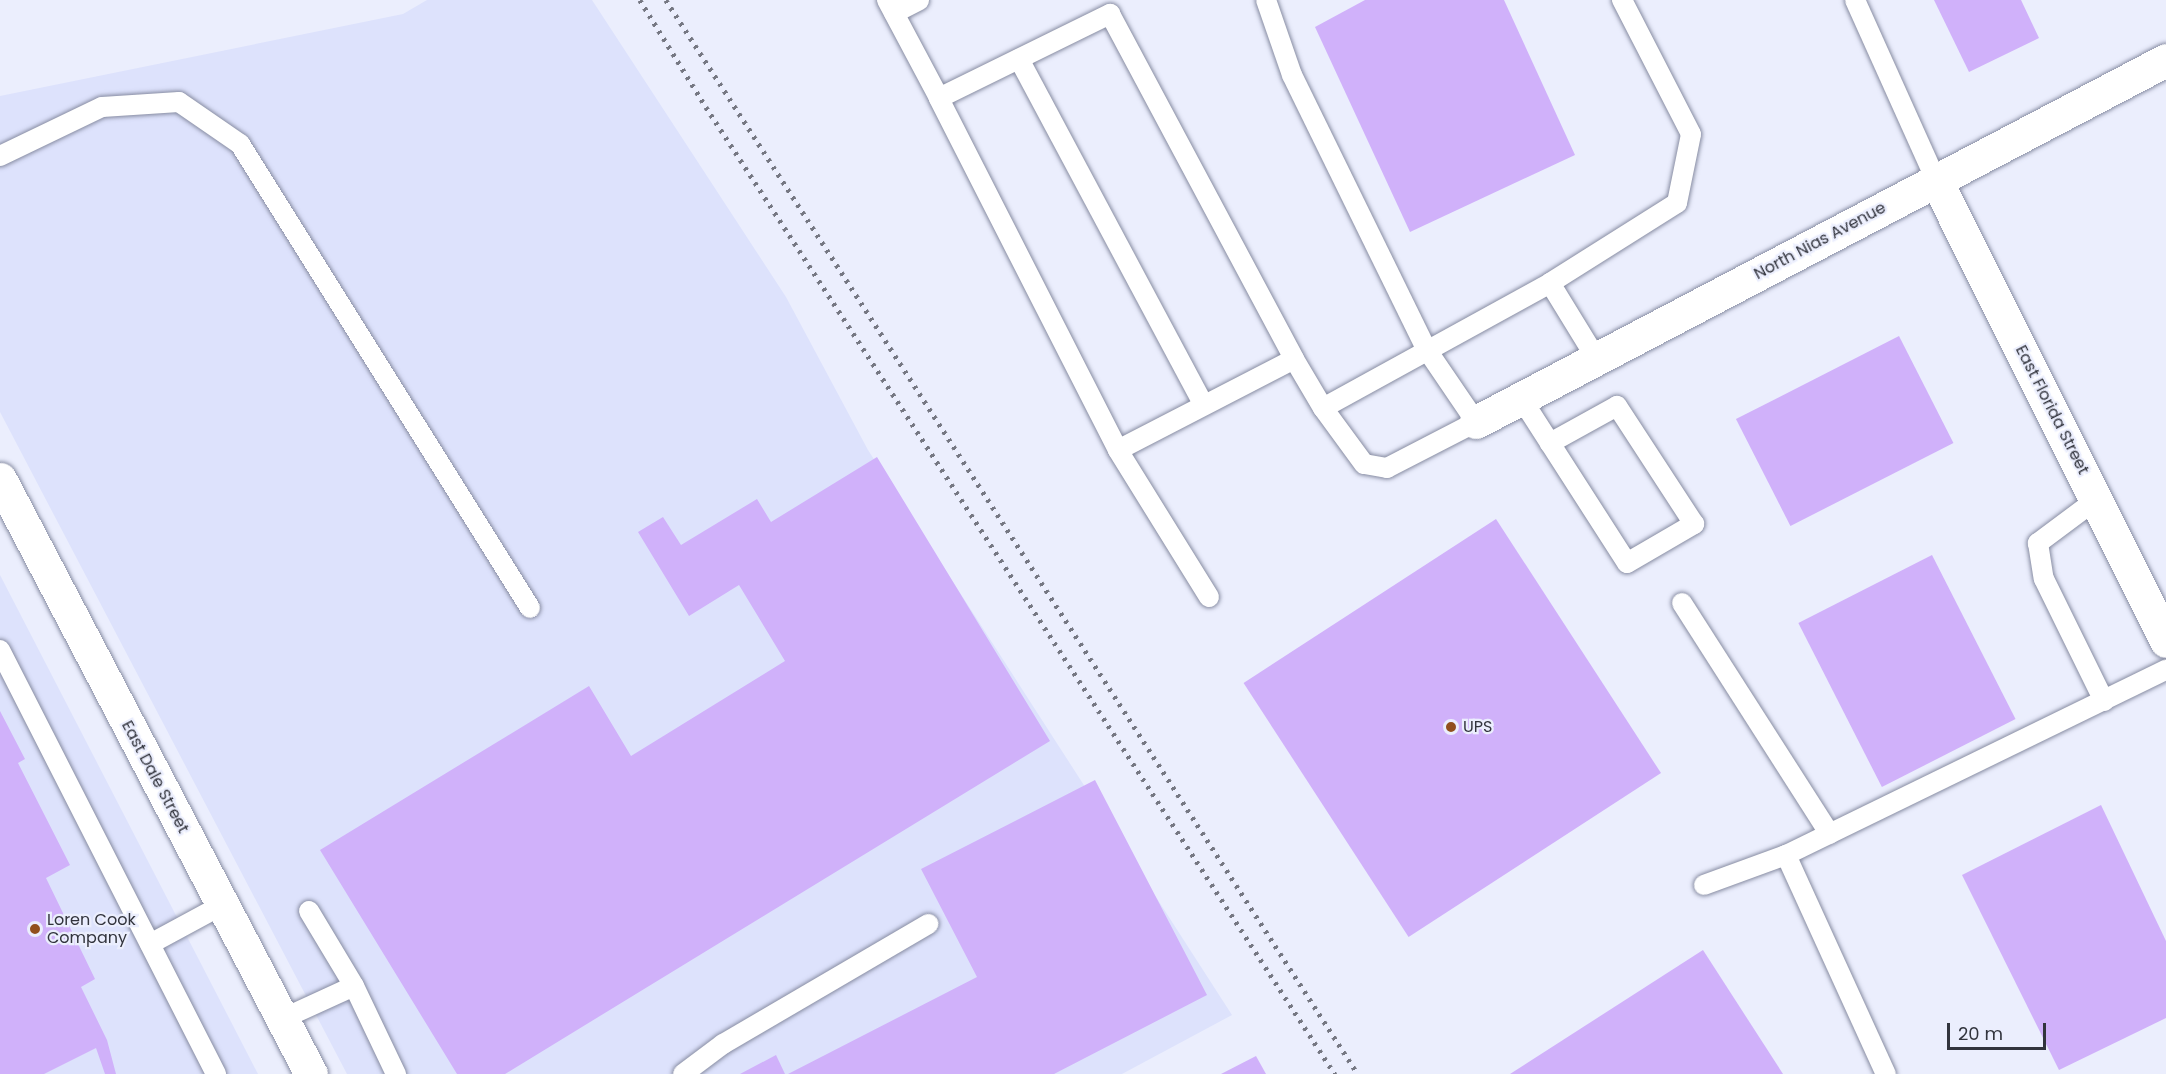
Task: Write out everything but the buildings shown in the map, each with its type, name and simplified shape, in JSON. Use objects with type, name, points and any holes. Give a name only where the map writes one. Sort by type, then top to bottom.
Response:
[{"type":"street","name":"North Nias Avenue","points":[[1476,422],[2166,60]]},
{"type":"street","name":"East Florida Street","points":[[1936,180],[2166,641]]},
{"type":"street","name":"East Dale Street","points":[[0,479],[311,1074]]},
{"type":"lane","points":[[919,0],[890,6],[1118,450],[1209,597]]},
{"type":"lane","points":[[939,98],[1019,59],[1106,7],[1293,359],[1323,408],[1364,464],[1387,468],[1476,422],[1426,350],[1292,75],[1266,0]]},
{"type":"lane","points":[[1323,408],[1550,283],[1677,203],[1690,134],[1622,0]]},
{"type":"lane","points":[[1855,0],[1936,180]]},
{"type":"lane","points":[[1019,59],[1204,405]]},
{"type":"lane","points":[[0,156],[102,107],[179,102],[240,144],[530,608]]},
{"type":"lane","points":[[1550,283],[1596,358]]},
{"type":"lane","points":[[1118,450],[1293,359]]},
{"type":"lane","points":[[1521,398],[1627,563],[1694,524],[1617,406],[1550,443]]},
{"type":"lane","points":[[2097,499],[2038,543],[2044,579],[2104,701]]},
{"type":"lane","points":[[1682,603],[1830,834]]},
{"type":"lane","points":[[0,650],[216,1074]]},
{"type":"lane","points":[[1704,885],[1786,855],[2166,670]]},
{"type":"lane","points":[[1786,855],[1886,1074]]},
{"type":"lane","points":[[150,944],[222,905]]},
{"type":"lane","points":[[309,911],[354,986],[396,1074]]},
{"type":"lane","points":[[683,1074],[723,1044],[928,924]]},
{"type":"lane","points":[[282,1019],[354,986]]},
{"type":"shaded area","points":[[427,0],[592,0],[786,297],[868,450],[1232,1015],[1122,1074],[347,1074],[0,412],[0,96],[403,14]]},
{"type":"shaded area","points":[[0,575],[258,1074],[0,1074]]},
{"type":"railway","points":[[640,0],[706,107],[1335,1074]]},
{"type":"railway","points":[[666,0],[1358,1074]]},
{"type":"place","name":"UPS","points":[[1451,727]]},
{"type":"place","name":"Loren Cook Company","points":[[35,929]]}]
